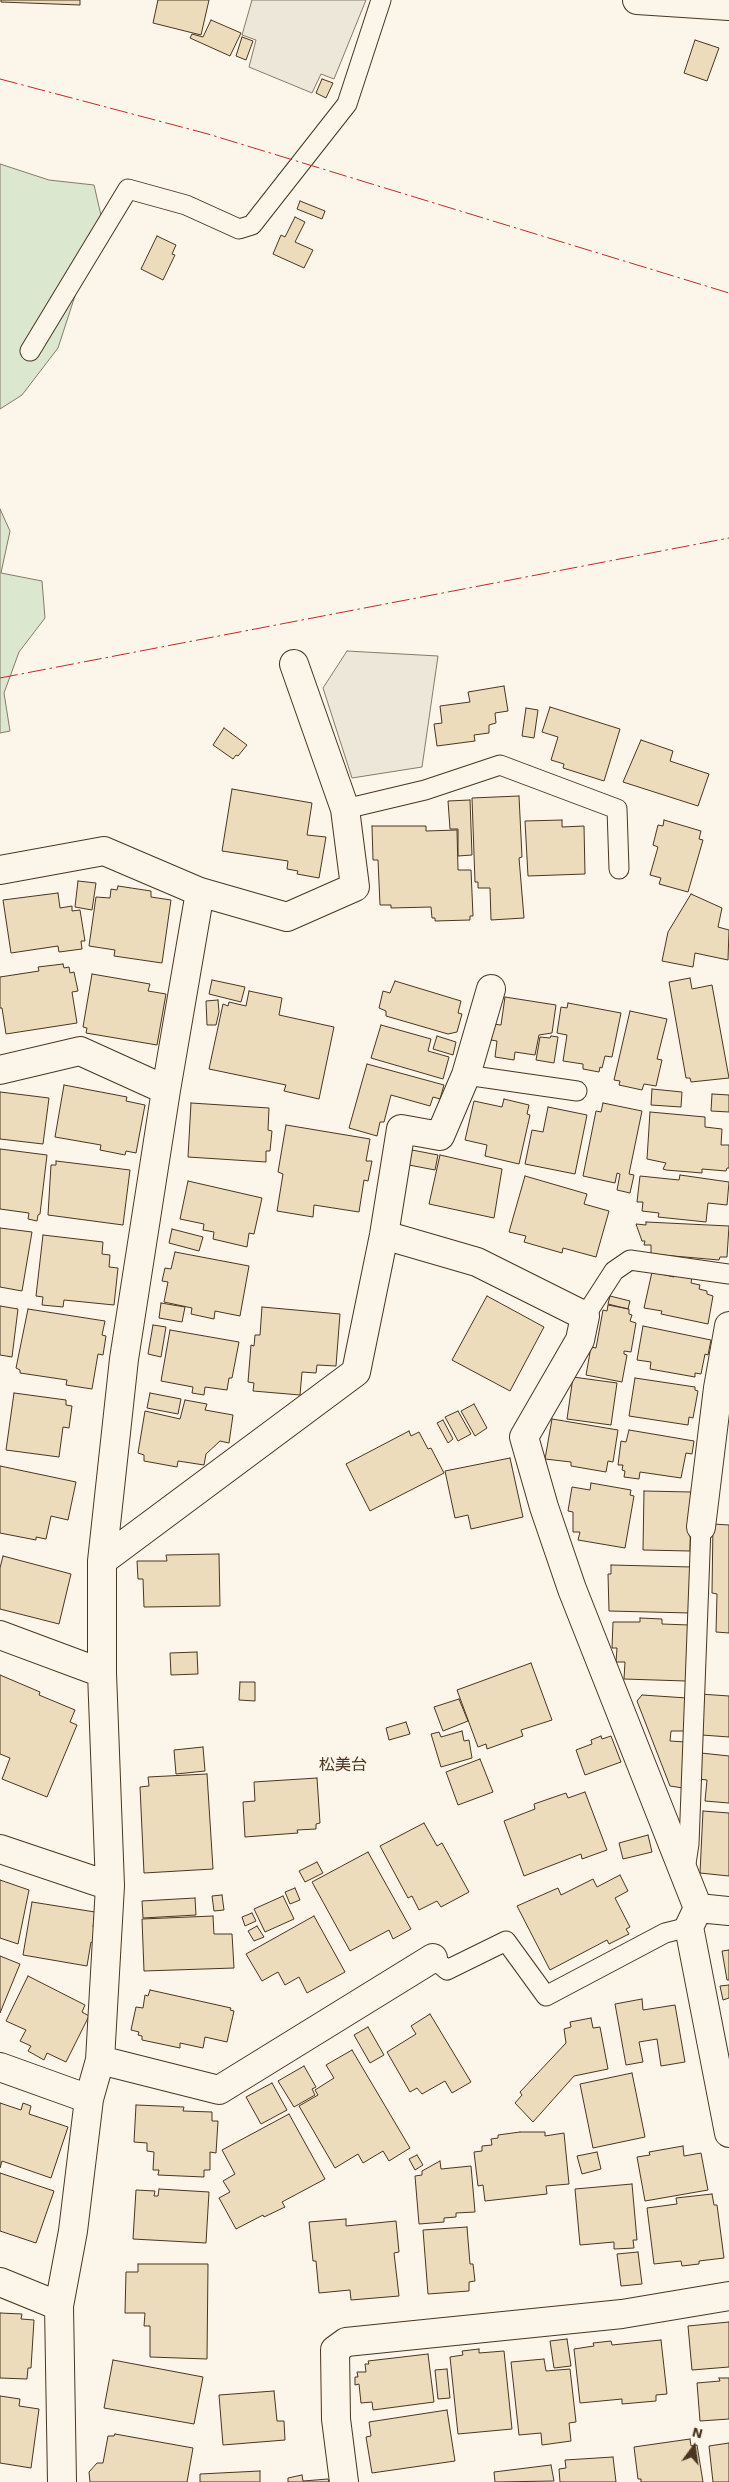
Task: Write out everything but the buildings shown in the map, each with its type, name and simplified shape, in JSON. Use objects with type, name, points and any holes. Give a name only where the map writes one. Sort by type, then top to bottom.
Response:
[{"type":"street","points":[[637,0],[729,6]]},
{"type":"street","points":[[0,870],[104,851],[200,892],[287,917],[354,887],[345,809],[294,664]]},
{"type":"street","points":[[62,2482],[58,2306],[73,2230],[89,2099],[100,2060],[110,1886],[102,1673],[102,1561],[124,1360],[166,1090],[200,892]]},
{"type":"street","points":[[102,1561],[356,1372],[384,1235],[400,1129],[440,1136],[466,1075],[490,989]]},
{"type":"street","points":[[0,1070],[80,1051],[166,1090]]},
{"type":"street","points":[[384,1235],[478,1262],[585,1316],[580,1340],[524,1437],[544,1507],[572,1589],[685,1872],[729,2133]]},
{"type":"street","points":[[701,1527],[718,1388],[729,1326]]},
{"type":"street","points":[[0,1635],[102,1673]]},
{"type":"street","points":[[0,1849],[110,1886]]},
{"type":"street","points":[[694,1917],[729,1910]]},
{"type":"street","points":[[100,2060],[220,2090],[433,1958]]},
{"type":"street","points":[[0,2066],[89,2099]]},
{"type":"street","points":[[0,2282],[58,2306]]},
{"type":"street","points":[[344,2482],[336,2419],[335,2350],[346,2342],[622,2314],[729,2296]]},
{"type":"lane","points":[[30,351],[128,190],[186,205],[239,228],[252,225],[347,104],[381,0]]},
{"type":"lane","points":[[345,809],[425,790],[500,765],[617,809],[619,869]]},
{"type":"lane","points":[[466,1075],[578,1091]]},
{"type":"lane","points":[[585,1316],[614,1271],[630,1260],[729,1274]]},
{"type":"lane","points":[[685,1872],[689,1844],[701,1527]]},
{"type":"lane","points":[[433,1958],[447,1970],[506,1941],[546,1996],[694,1917]]},
{"type":"green space","points":[[0,164],[49,180],[94,185],[103,224],[86,262],[58,348],[22,395],[0,409]]},
{"type":"green space","points":[[0,509],[10,531],[1,573],[42,581],[45,618],[19,652],[4,693],[10,731],[0,733]]},
{"type":"shaded area","points":[[252,0],[366,0],[334,79],[321,74],[312,93],[249,67],[256,40],[242,35]]},
{"type":"shaded area","points":[[347,651],[438,656],[422,767],[352,778],[323,688]]},
{"type":"power","points":[[0,79],[208,134],[729,293]]},
{"type":"power","points":[[0,678],[729,538]]},
{"type":"district","name":"松美台","points":[[343,1765]]}]
